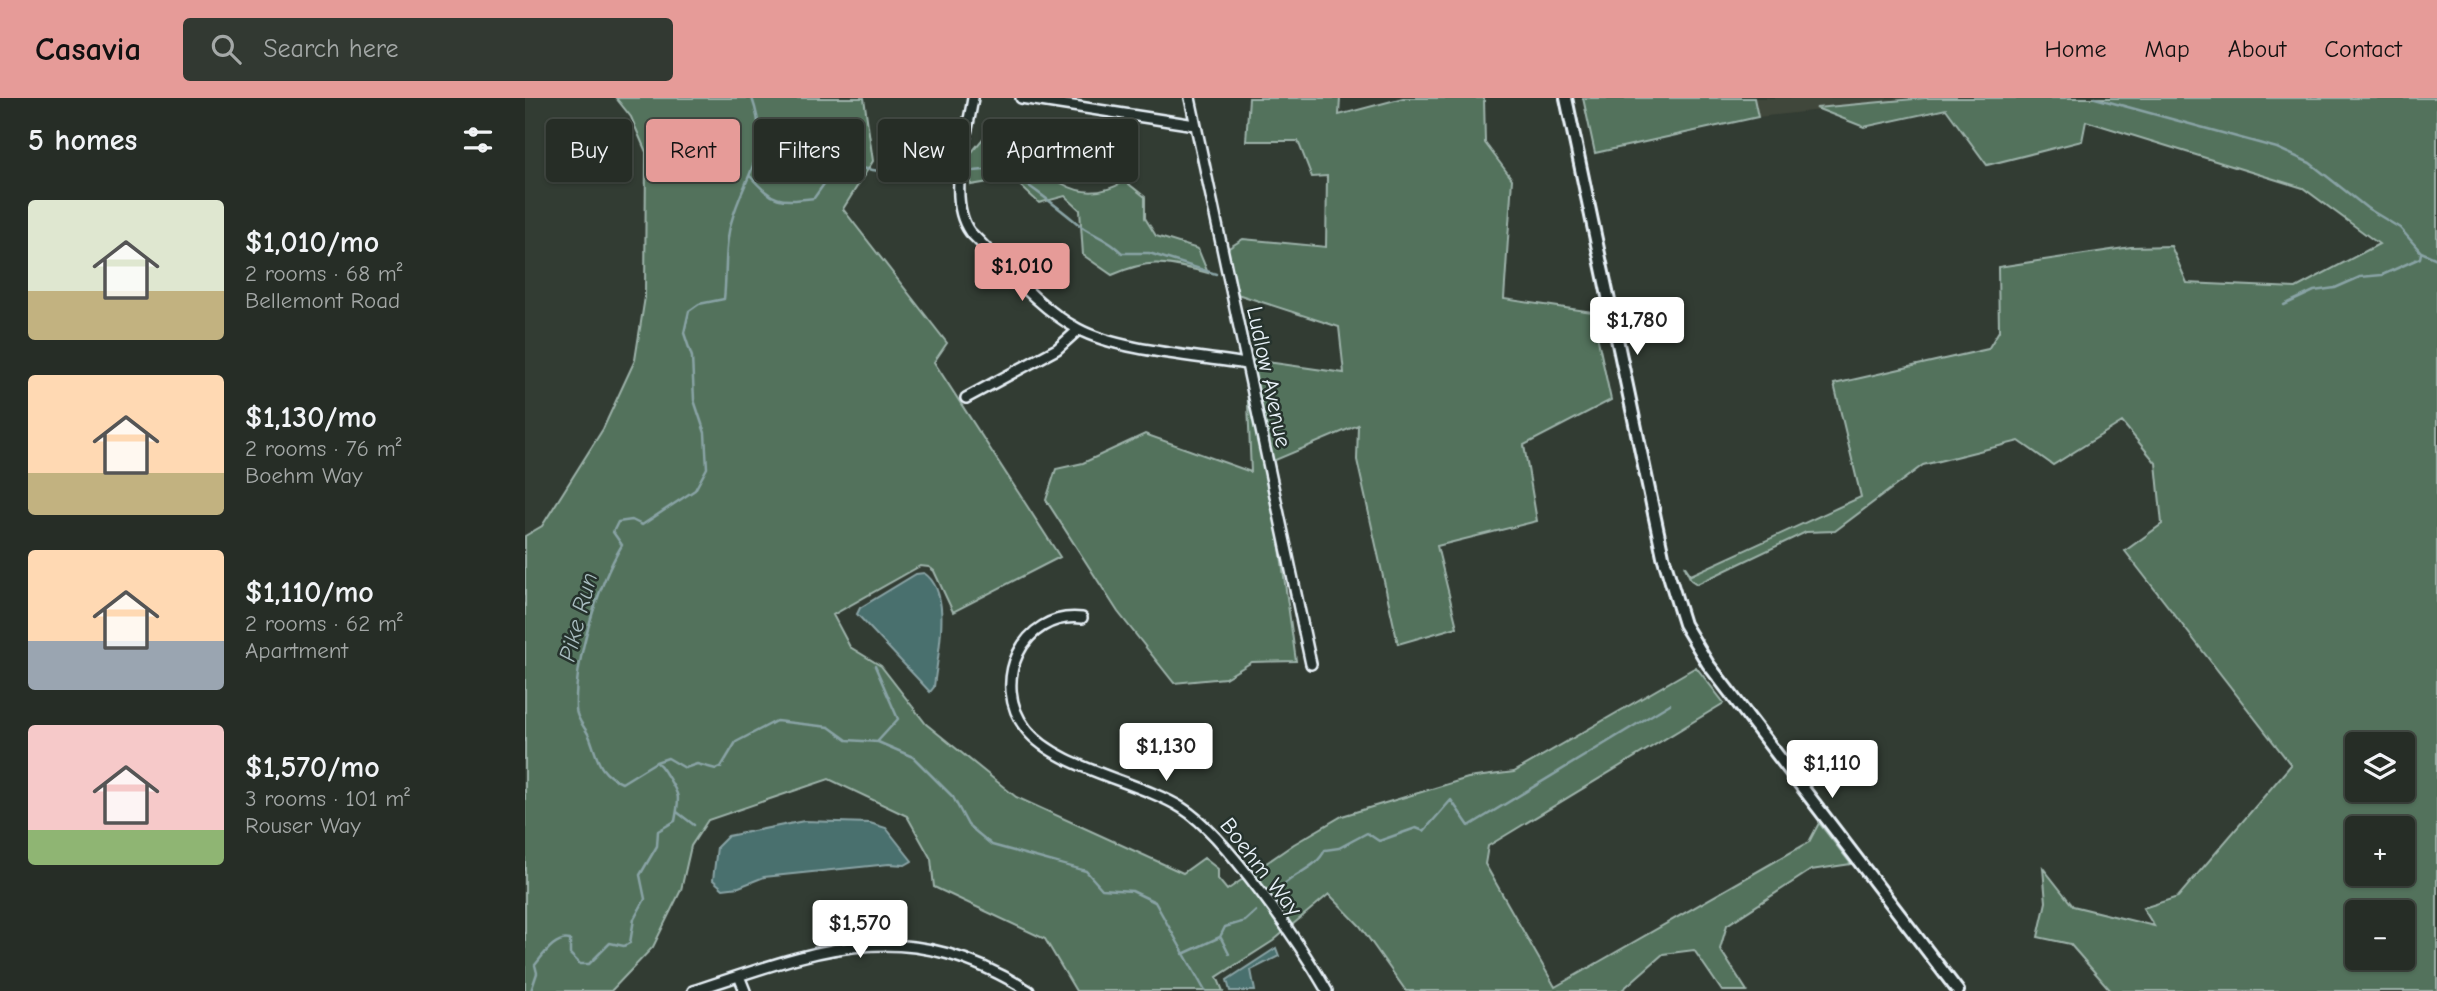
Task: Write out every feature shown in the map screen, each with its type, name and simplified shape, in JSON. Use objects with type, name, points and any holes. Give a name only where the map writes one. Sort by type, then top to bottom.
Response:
[{"type":"street","points":[[974,98],[957,196],[964,224],[1029,290],[1078,330],[1127,344],[1246,364]]},
{"type":"street","points":[[1021,98],[1195,125]]},
{"type":"street","name":"Ludlow Avenue","points":[[1190,98],[1311,664]]},
{"type":"street","points":[[1566,98],[1663,556],[1684,624],[1708,664],[1958,991]]},
{"type":"street","points":[[965,398],[1057,349],[1078,330]]},
{"type":"street","name":"Boehm Way","points":[[1082,618],[1058,616],[1021,647],[1012,670],[1011,685],[1021,722],[1049,750],[1167,800],[1205,825],[1288,932],[1327,991]]},
{"type":"street","points":[[693,991],[805,954],[881,944],[931,950],[952,956],[993,971],[1029,991]]},
{"type":"street","points":[[739,976],[745,991]]},
{"type":"shaded area","points":[[1754,98],[1925,98],[1758,117]]},
{"type":"green space","points":[[616,98],[864,98],[873,161],[864,175],[864,119],[754,119],[754,182],[860,182],[843,209],[947,343],[934,362],[1060,557],[953,612],[934,571],[920,566],[833,615],[850,647],[881,666],[926,724],[1016,797],[1183,873],[1204,858],[1218,869],[1218,879],[1227,890],[1294,844],[1342,816],[1468,778],[1514,772],[1696,667],[1724,703],[1488,846],[1485,864],[1555,987],[1809,842],[1819,823],[1851,864],[1811,870],[1727,925],[1720,949],[1747,991],[1722,991],[1694,950],[1663,954],[1621,991],[1406,991],[1360,926],[1329,894],[1273,941],[1217,977],[1223,991],[1076,991],[1045,939],[934,887],[931,859],[907,816],[829,779],[708,820],[691,846],[681,890],[653,947],[611,991],[525,991],[525,536],[542,526],[603,429],[635,360],[645,297],[646,152],[631,117]]},
{"type":"green space","points":[[1249,98],[1340,98],[1339,115],[1403,98],[1484,98],[1485,143],[1512,179],[1504,299],[1592,312],[1611,400],[1524,445],[1537,521],[1437,546],[1457,627],[1398,644],[1357,460],[1358,425],[1268,463],[1296,661],[1252,662],[1225,678],[1174,683],[1118,612],[1046,500],[1056,469],[1083,463],[1145,434],[1251,472],[1246,359],[1344,373],[1339,327],[1234,293],[1224,251],[1243,239],[1326,247],[1327,176],[1312,177],[1298,141],[1246,141]]},
{"type":"green space","points":[[1583,98],[1754,98],[1758,117],[1595,153]]},
{"type":"green space","points":[[1925,98],[2437,98],[2437,991],[2111,991],[2070,944],[2038,937],[2046,902],[2043,868],[2073,906],[2154,926],[2143,908],[2178,897],[2291,765],[2125,551],[2162,524],[2156,463],[2122,422],[2053,465],[2019,441],[1923,465],[1835,531],[1806,532],[1697,584],[1691,580],[1684,565],[1691,575],[1861,497],[1834,384],[1988,349],[1999,331],[1998,267],[2131,247],[2171,246],[2187,283],[2296,288],[2379,244],[2303,188],[2086,121],[2082,141],[1987,165],[1946,109],[1864,127],[1816,108]]},
{"type":"green space","points":[[983,138],[983,182],[989,182],[971,185],[971,153]]},
{"type":"green space","points":[[1016,182],[1060,182],[1077,190],[1092,192],[1126,182],[1145,197],[1145,218],[1156,236],[1198,249],[1208,273],[1149,264],[1112,275],[1083,255],[1080,210],[1065,196],[1039,203]]},
{"type":"water","points":[[924,573],[933,582],[939,595],[941,610],[938,659],[934,687],[930,692],[857,614],[860,608],[916,574]]},
{"type":"water","points":[[804,821],[870,823],[886,828],[912,861],[905,865],[889,864],[764,877],[739,887],[723,889],[713,880],[717,847],[728,836]]},
{"type":"water","points":[[1276,948],[1279,956],[1251,970],[1255,991],[1230,991],[1227,980]]},
{"type":"waterway","name":"Pike Run","points":[[531,991],[537,973],[535,965],[560,941],[570,940],[570,954],[580,964],[589,964],[610,943],[624,946],[630,943],[634,919],[645,899],[640,875],[657,846],[658,831],[675,821],[678,796],[658,763],[622,783],[603,770],[578,716],[576,690],[589,624],[604,581],[622,545],[613,532],[618,522],[632,520],[642,525],[695,490],[707,468],[705,433],[694,400],[692,357],[684,333],[689,311],[699,304],[724,299],[729,232],[758,149],[759,134],[752,98]]},
{"type":"waterway","points":[[2095,98],[2277,148],[2310,163],[2367,208],[2400,228],[2421,252],[2437,259]]},
{"type":"waterway","points":[[750,176],[772,196],[793,200],[814,198],[834,170],[848,166],[878,171]]},
{"type":"waterway","points":[[974,171],[998,170],[1013,175],[1082,227],[1122,253],[1149,253],[1216,274]]},
{"type":"waterway","points":[[2284,305],[2314,291],[2335,288],[2360,277],[2382,275],[2420,258],[2421,253]]},
{"type":"waterway","points":[[875,666],[898,719],[878,741]]},
{"type":"waterway","points":[[1276,897],[1286,883],[1314,864],[1325,850],[1339,848],[1367,833],[1379,841],[1416,828],[1424,831],[1451,800],[1469,826],[1670,704]]},
{"type":"waterway","points":[[656,762],[668,758],[685,768],[697,764],[716,769],[721,767],[736,742],[776,721],[829,727],[847,740],[878,742],[913,757],[953,797],[968,825],[992,845],[1086,871],[1102,889],[1132,891],[1155,902],[1205,991]]},
{"type":"waterway","points":[[677,812],[694,825]]},
{"type":"waterway","points":[[1183,954],[1220,937],[1225,927],[1245,921],[1256,911]]},
{"type":"waterway","points":[[1221,938],[1229,954]]}]
